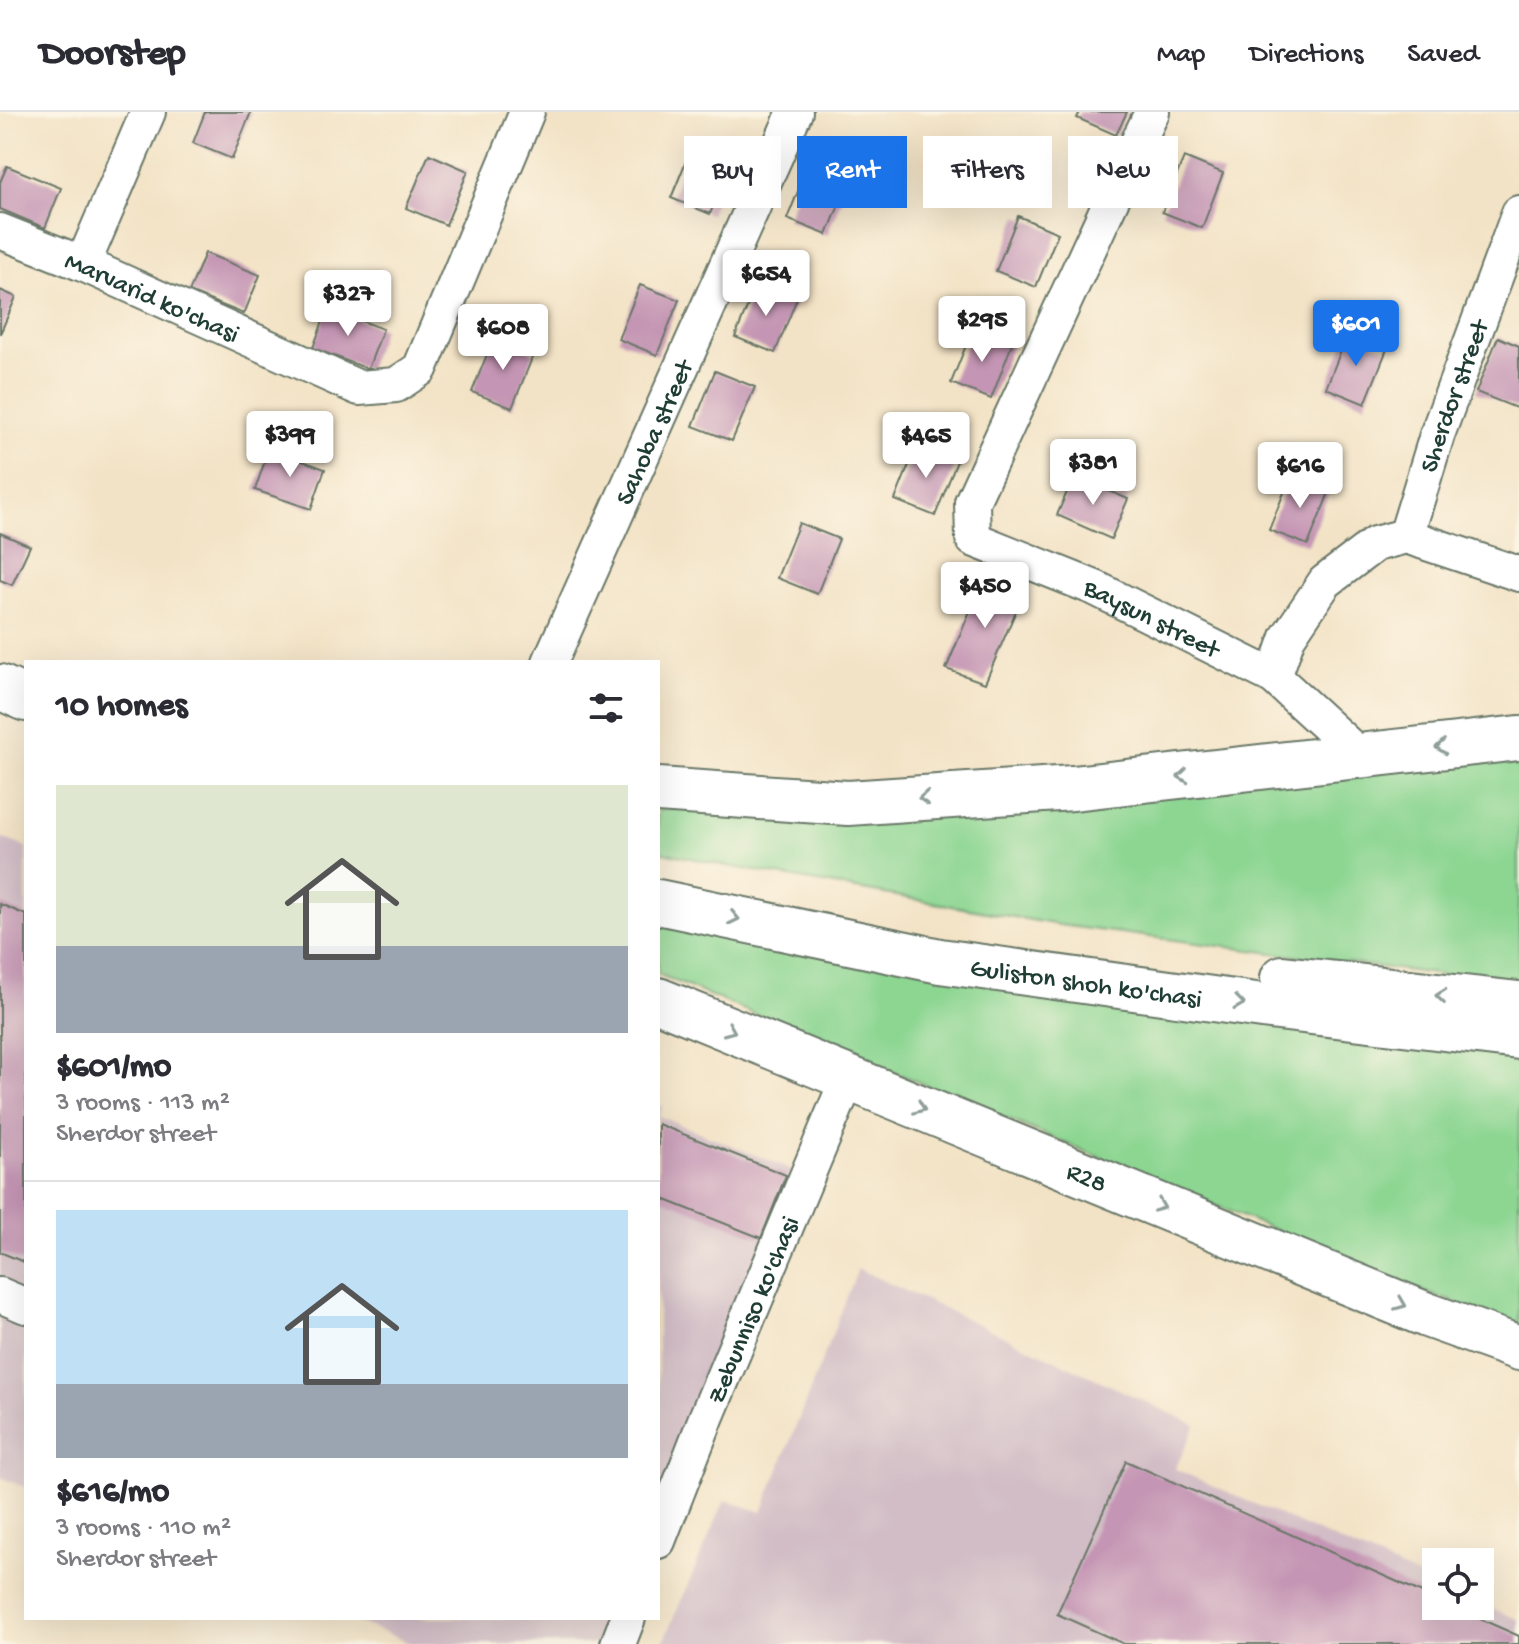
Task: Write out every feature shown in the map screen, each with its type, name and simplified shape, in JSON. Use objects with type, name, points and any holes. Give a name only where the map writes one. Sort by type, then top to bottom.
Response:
[{"type":"main road","points":[[0,660],[24,667]]},
{"type":"main road","points":[[0,687],[24,698]]},
{"type":"main road","points":[[660,790],[848,803],[1073,788],[1519,738]]},
{"type":"main road","name":"Guliston shoh ko'chasi","points":[[660,871],[945,931],[1274,977],[1519,1004]]},
{"type":"main road","name":"Guliston shoh ko'chasi","points":[[660,902],[940,961],[1270,1007],[1519,1037]]},
{"type":"main road","name":"R28","points":[[660,1001],[1427,1315],[1519,1348]]},
{"type":"street","points":[[83,264],[148,112]]},
{"type":"street","name":"Marvarid ko'chasi","points":[[0,231],[83,264],[359,388],[396,385],[420,369],[527,112]]},
{"type":"street","name":"Sahoba street","points":[[551,660],[795,112]]},
{"type":"street","name":"Baysun street","points":[[1152,112],[972,502],[973,539],[1095,588],[1274,677]]},
{"type":"street","name":"Sherdor street","points":[[1406,536],[1437,435],[1519,213]]},
{"type":"street","points":[[1360,756],[1274,677],[1288,637],[1325,582],[1375,544],[1406,536],[1519,574]]},
{"type":"street","name":"Zebunniso ko'chasi","points":[[660,1536],[848,1078]]},
{"type":"street","points":[[0,1295],[24,1305]]},
{"type":"street","points":[[618,1644],[627,1620]]},
{"type":"shaded area","points":[[0,837],[24,846],[24,1487],[0,1477]]},
{"type":"shaded area","points":[[660,1116],[797,1172],[660,1508]]},
{"type":"shaded area","points":[[858,1269],[1196,1425],[1175,1469],[1422,1578],[1422,1620],[1494,1620],[1494,1609],[1519,1620],[1519,1644],[662,1644],[725,1500],[762,1512]]},
{"type":"shaded area","points":[[353,1620],[614,1620],[605,1644],[412,1644]]},
{"type":"green space","points":[[1519,755],[1519,985],[1059,925],[722,865],[660,851],[660,810]]},
{"type":"green space","points":[[660,923],[1519,1058],[1519,1325],[1422,1291],[660,975]]},
{"type":"building","points":[[205,112],[251,112],[232,159],[193,143]]},
{"type":"building","points":[[1080,112],[1127,112],[1116,135],[1077,118]]},
{"type":"building","points":[[429,154],[468,171],[446,225],[406,208]]},
{"type":"building","points":[[1184,157],[1223,173],[1202,228],[1162,212],[1164,208],[1178,208],[1178,172]]},
{"type":"building","points":[[7,166],[61,188],[45,228],[0,209],[0,182]]},
{"type":"building","points":[[684,166],[684,203],[671,198]]},
{"type":"building","points":[[797,194],[797,208],[838,208],[827,235],[787,219]]},
{"type":"building","points":[[695,208],[712,208],[710,214]]},
{"type":"building","points":[[1018,216],[1058,233],[1036,287],[996,271]]},
{"type":"building","points":[[205,253],[260,275],[244,314],[189,292]]},
{"type":"building","points":[[757,283],[797,298],[775,353],[735,337]]},
{"type":"building","points":[[640,285],[679,300],[657,355],[618,339]]},
{"type":"building","points":[[0,290],[16,297],[0,334]]},
{"type":"building","points":[[328,308],[383,329],[368,369],[313,348]]},
{"type":"building","points":[[973,328],[1012,344],[991,399],[951,383]]},
{"type":"building","points":[[1348,333],[1387,349],[1365,404],[1326,388]]},
{"type":"building","points":[[494,337],[534,353],[512,408],[472,392]]},
{"type":"building","points":[[1498,337],[1519,346],[1519,400],[1516,408],[1476,392]]},
{"type":"building","points":[[715,371],[755,387],[732,441],[693,426]]},
{"type":"building","points":[[917,445],[957,461],[935,516],[895,500]]},
{"type":"building","points":[[269,449],[325,469],[311,509],[255,490]]},
{"type":"building","points":[[1291,475],[1330,490],[1308,545],[1269,530]]},
{"type":"building","points":[[1074,476],[1128,499],[1111,539],[1057,515]]},
{"type":"building","points":[[799,523],[839,539],[817,594],[777,578]]},
{"type":"building","points":[[0,533],[30,546],[12,585],[0,580]]},
{"type":"building","points":[[984,577],[1024,592],[985,683],[946,669]]},
{"type":"building","points":[[0,904],[24,914],[24,1262],[0,1252]]},
{"type":"building","points":[[660,1125],[786,1175],[761,1238],[660,1198]]},
{"type":"building","points":[[1126,1461],[1422,1593],[1422,1620],[1483,1620],[1519,1636],[1519,1644],[1124,1644],[1057,1614]]}]
